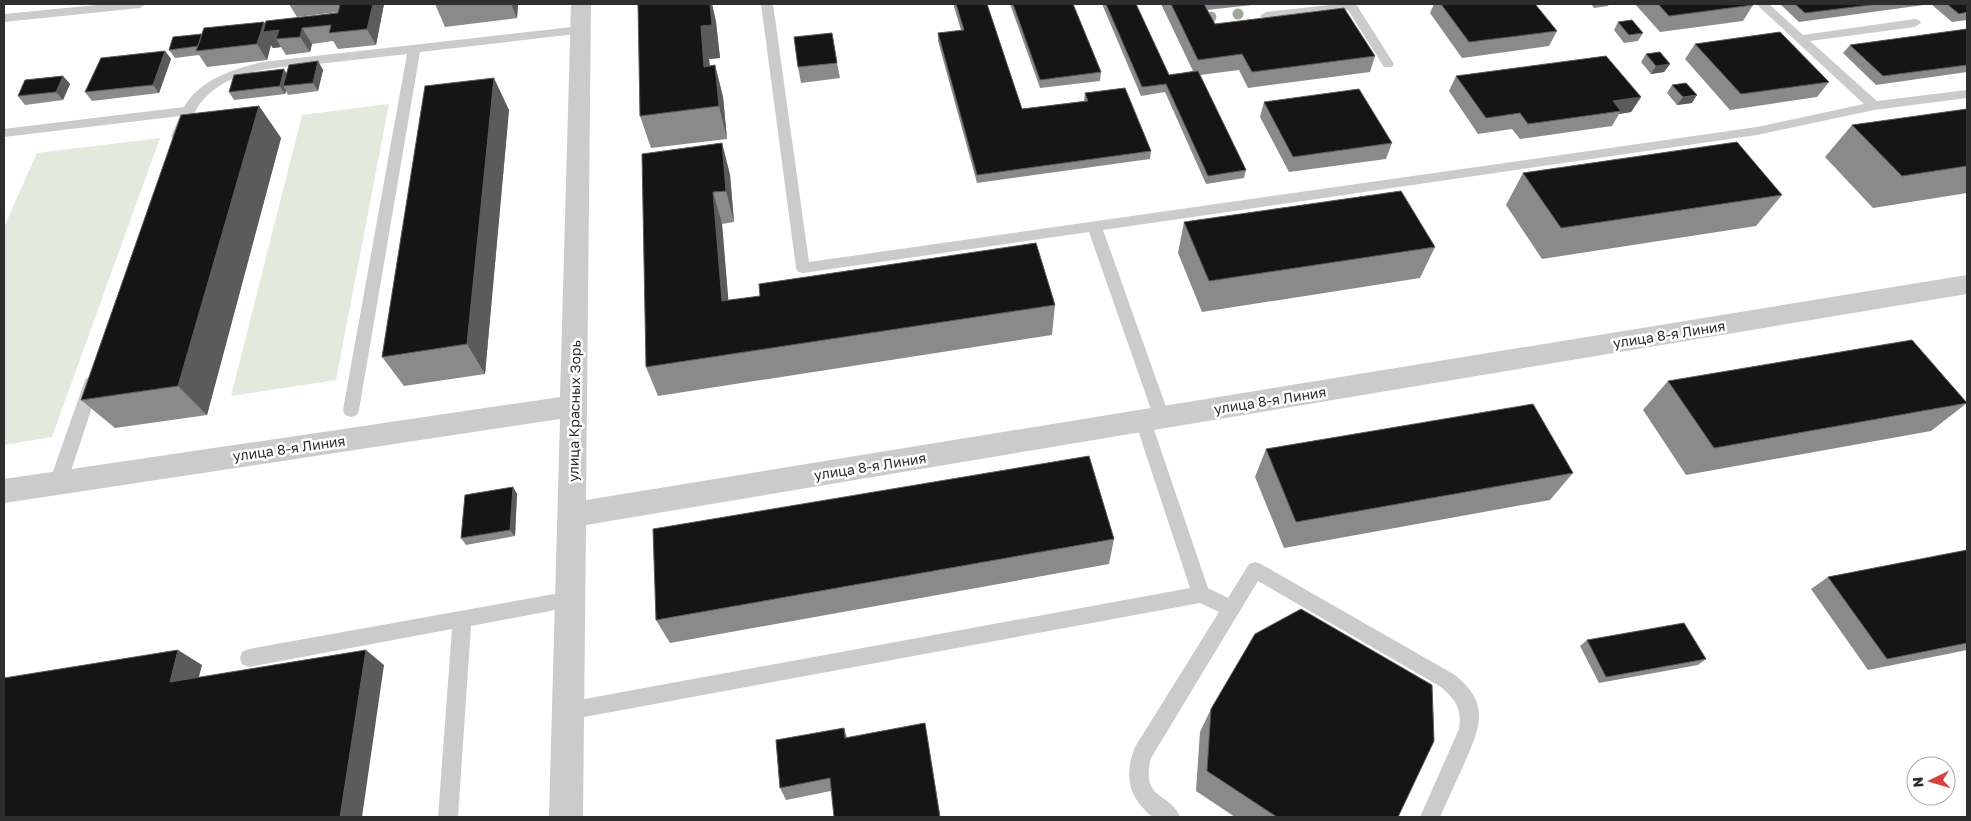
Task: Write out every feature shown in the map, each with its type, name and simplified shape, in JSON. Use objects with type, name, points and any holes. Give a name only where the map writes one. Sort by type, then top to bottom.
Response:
[{"type":"street","name":"улица Красных Зорь","points":[[566,817],[581,17]]},
{"type":"street","name":"улица 8-я Линия","points":[[572,515],[1967,285]]},
{"type":"street","name":"улица 8-я Линия","points":[[4,491],[574,406]]},
{"type":"lane","points":[[4,18],[140,4]]},
{"type":"lane","points":[[767,4],[803,268],[1757,131],[1874,106],[1967,94]]},
{"type":"lane","points":[[1762,4],[1874,106]]},
{"type":"lane","points":[[1266,16],[1350,5],[1388,64]]},
{"type":"lane","points":[[174,147],[187,112],[199,94],[228,76],[262,66],[414,49],[581,17]]},
{"type":"lane","points":[[1800,39],[1915,23]]},
{"type":"lane","points":[[351,410],[414,49]]},
{"type":"lane","points":[[4,133],[187,112]]},
{"type":"lane","points":[[1094,226],[1152,420],[1201,594]]},
{"type":"lane","points":[[58,483],[96,372]]},
{"type":"lane","points":[[1170,817],[1145,796],[1138,782],[1137,768],[1142,754],[1255,570],[1448,681],[1460,690],[1469,703],[1472,717],[1469,730],[1430,817]]},
{"type":"lane","points":[[568,711],[1201,594],[1232,609]]},
{"type":"lane","points":[[249,658],[570,599]]},
{"type":"lane","points":[[448,817],[462,619]]},
{"type":"shaded area","points":[[389,104],[336,380],[231,396],[302,115]]},
{"type":"shaded area","points":[[160,138],[52,437],[4,445],[4,227],[37,153]]},
{"type":"building","points":[[340,4],[373,4],[367,29],[329,33],[331,25],[302,28],[300,37],[276,39],[279,30],[263,32],[266,21],[338,13]]},
{"type":"building","points":[[638,4],[710,4],[712,25],[701,26],[704,67],[715,65],[719,106],[640,116]]},
{"type":"building","points":[[956,4],[987,4],[1022,109],[1088,101],[1085,93],[1125,88],[1151,151],[977,175],[938,33],[964,30]]},
{"type":"building","points":[[1013,4],[1073,4],[1101,72],[1040,80]]},
{"type":"building","points":[[1106,4],[1136,4],[1169,75],[1198,71],[1246,170],[1208,176],[1166,84],[1142,87]]},
{"type":"building","points":[[1171,4],[1204,4],[1215,24],[1344,8],[1375,56],[1252,72],[1242,54],[1198,60]]},
{"type":"building","points":[[1441,4],[1535,4],[1557,31],[1469,42]]},
{"type":"building","points":[[1658,4],[1752,4],[1753,5],[1669,16]]},
{"type":"building","points":[[1795,4],[1878,4],[1805,13]]},
{"type":"building","points":[[1947,4],[1967,4],[1967,12],[1959,14]]},
{"type":"building","points":[[1632,20],[1643,33],[1629,35],[1618,22]]},
{"type":"building","points":[[264,22],[257,44],[196,51],[204,28]]},
{"type":"building","points":[[1967,29],[1967,65],[1883,76],[1850,45]]},
{"type":"building","points":[[1780,32],[1829,82],[1741,94],[1695,44]]},
{"type":"building","points":[[832,33],[837,63],[798,67],[794,37]]},
{"type":"building","points":[[202,34],[198,46],[169,50],[173,37]]},
{"type":"building","points":[[165,51],[153,85],[85,92],[101,58]]},
{"type":"building","points":[[1660,52],[1670,64],[1656,66],[1646,54]]},
{"type":"building","points":[[1606,56],[1641,97],[1613,101],[1621,111],[1528,124],[1520,113],[1486,118],[1456,76]]},
{"type":"building","points":[[318,61],[313,83],[283,86],[289,65]]},
{"type":"building","points":[[284,69],[280,86],[229,92],[234,75]]},
{"type":"building","points":[[63,76],[56,92],[18,96],[25,80]]},
{"type":"building","points":[[494,78],[467,344],[382,357],[425,86]]},
{"type":"building","points":[[1686,83],[1697,95],[1683,97],[1672,85]]},
{"type":"building","points":[[1359,89],[1392,143],[1293,157],[1264,102]]},
{"type":"building","points":[[259,106],[178,386],[81,400],[181,115]]},
{"type":"building","points":[[1967,109],[1967,166],[1902,176],[1852,125]]},
{"type":"building","points":[[1737,142],[1782,195],[1561,228],[1523,173]]},
{"type":"building","points":[[722,143],[726,191],[713,192],[722,301],[760,296],[759,284],[1036,243],[1055,305],[646,367],[642,154]]},
{"type":"building","points":[[1401,191],[1435,247],[1209,281],[1184,222]]},
{"type":"building","points":[[1912,340],[1967,403],[1714,448],[1668,381]]},
{"type":"building","points":[[1533,404],[1573,473],[1296,522],[1266,449]]},
{"type":"building","points":[[1089,456],[1114,539],[656,620],[653,529]]},
{"type":"building","points":[[513,487],[510,530],[461,538],[465,495]]},
{"type":"building","points":[[1967,550],[1967,643],[1887,659],[1828,577]]},
{"type":"building","points":[[1301,609],[1432,685],[1434,741],[1398,817],[1277,817],[1207,771],[1211,709],[1255,634]]},
{"type":"building","points":[[1684,623],[1706,659],[1606,677],[1587,640]]},
{"type":"building","points":[[178,650],[170,682],[366,650],[340,817],[4,817],[4,678]]},
{"type":"building","points":[[925,723],[940,817],[834,817],[830,778],[780,788],[776,740],[844,728],[845,738]]}]
